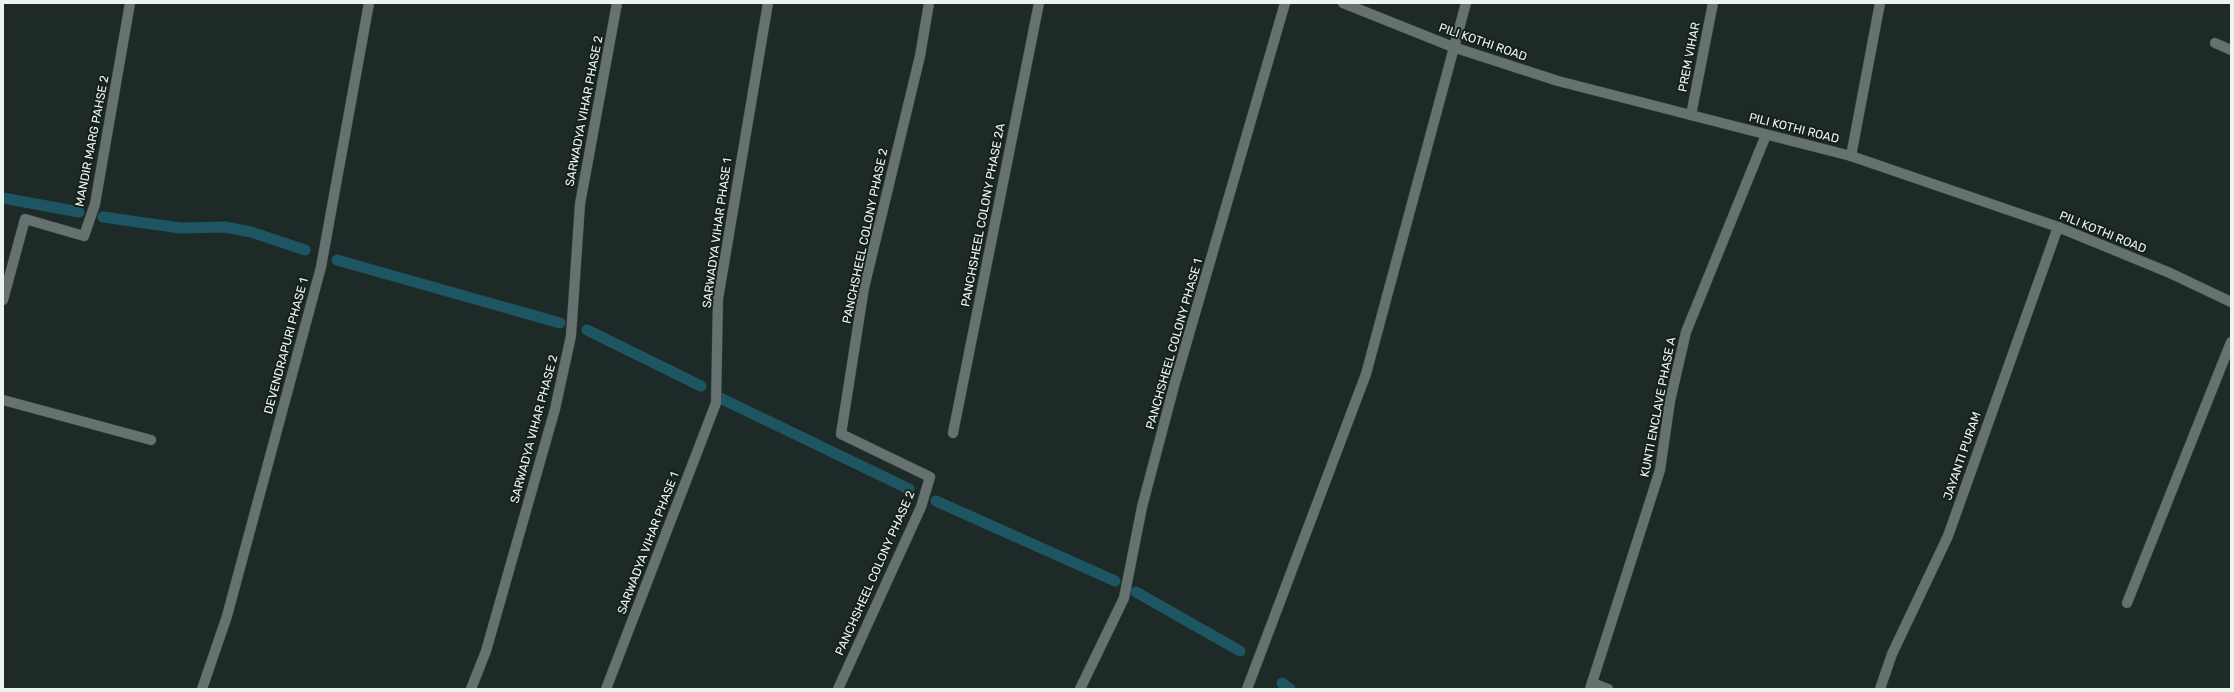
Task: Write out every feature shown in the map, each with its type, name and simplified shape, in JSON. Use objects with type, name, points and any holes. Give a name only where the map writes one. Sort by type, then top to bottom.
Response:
[{"type":"street","name":"MANDIR MARG PAHSE 2","points":[[3,300],[26,219],[84,236],[95,204],[130,3]]},
{"type":"street","name":"DEVENDRAPURI PHASE 1","points":[[202,689],[227,616],[321,267],[369,3]]},
{"type":"street","name":"SARWADYA VIHAR PHASE 2","points":[[471,689],[486,651],[555,409],[571,336],[580,204],[617,3]]},
{"type":"street","name":"SARWADYA VIHAR PHASE 1","points":[[606,689],[716,403],[718,299],[768,3]]},
{"type":"street","name":"PANCHSHEEL COLONY PHASE 2","points":[[838,689],[921,507],[930,477],[840,434],[864,288],[920,56],[929,3]]},
{"type":"street","name":"PANCHSHEEL COLONY PHASE 2A","points":[[952,433],[1039,3]]},
{"type":"street","name":"PANCHSHEEL COLONY PHASE 1","points":[[1080,689],[1124,598],[1142,507],[1174,386],[1285,3]]},
{"type":"street","name":"PILI KOTHI ROAD","points":[[1343,3],[1453,47],[1558,81],[1851,156],[2058,227],[2170,273],[2231,302]]},
{"type":"street","points":[[1247,689],[1366,374],[1466,3]]},
{"type":"street","name":"PREM VIHAR","points":[[1691,115],[1713,3]]},
{"type":"street","points":[[1851,156],[1880,3]]},
{"type":"street","points":[[2215,43],[2231,50]]},
{"type":"street","name":"KUNTI ENCLAVE PHASE A","points":[[1591,686],[1660,470],[1670,401],[1686,332],[1766,135]]},
{"type":"street","name":"JAYANTI PURAM","points":[[1880,689],[1892,654],[1948,536],[2058,227]]},
{"type":"street","points":[[2127,603],[2231,342]]},
{"type":"street","points":[[3,400],[151,440]]},
{"type":"street","points":[[1591,686],[1608,689]]},
{"type":"waterway","points":[[3,198],[79,212]]},
{"type":"waterway","points":[[103,217],[180,228],[225,227],[251,232],[305,250]]},
{"type":"waterway","points":[[337,260],[560,323]]},
{"type":"waterway","points":[[587,330],[701,386]]},
{"type":"waterway","points":[[720,398],[909,489]]},
{"type":"waterway","points":[[936,501],[1115,581]]},
{"type":"waterway","points":[[1136,592],[1240,651]]},
{"type":"waterway","points":[[1282,683],[1290,689]]}]
